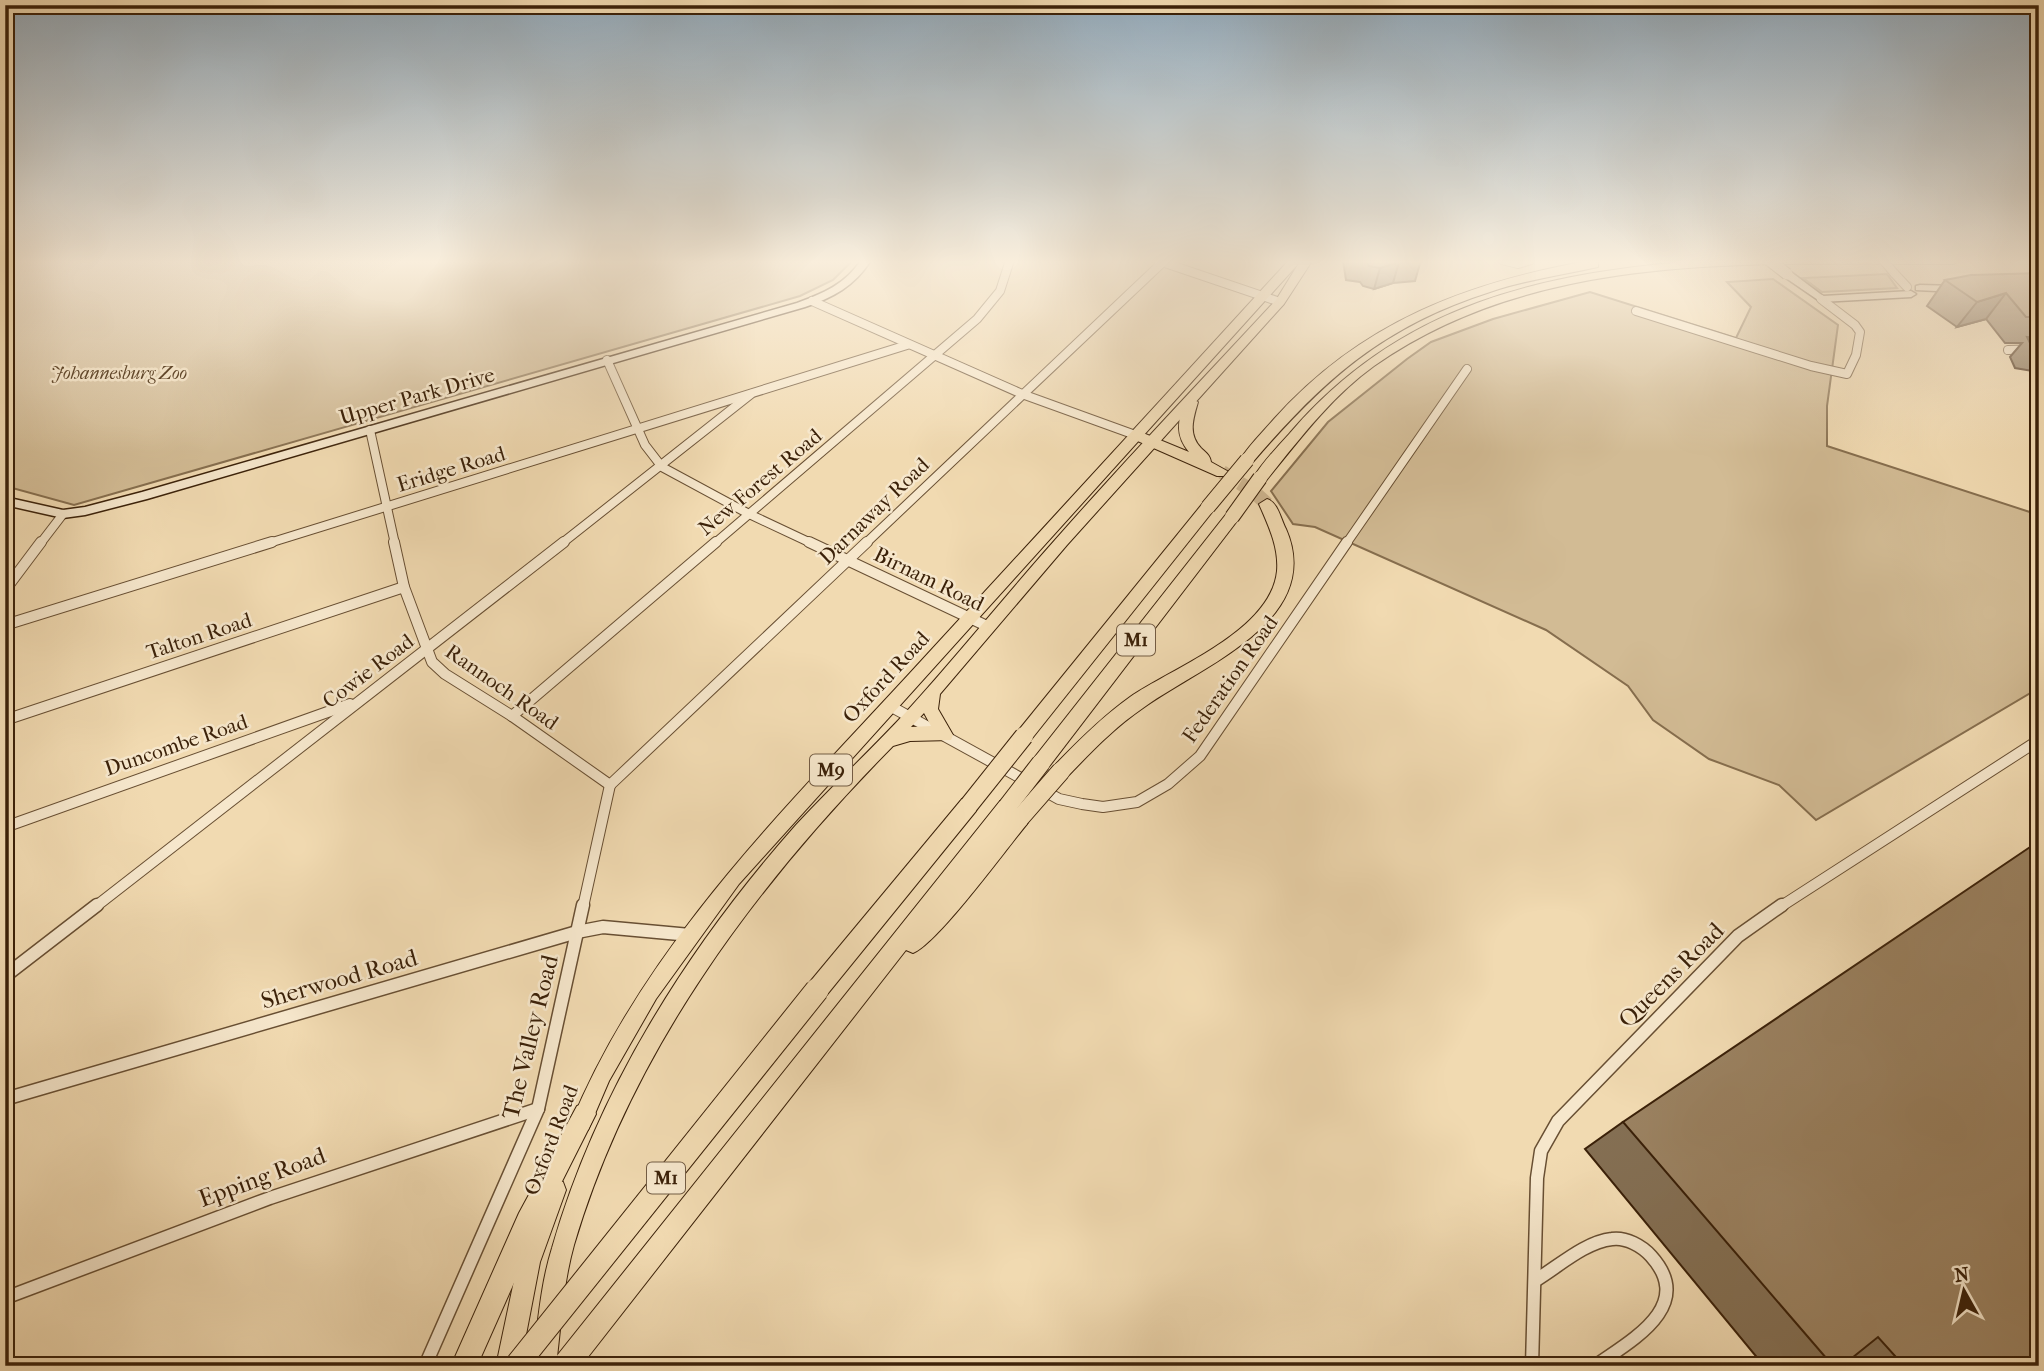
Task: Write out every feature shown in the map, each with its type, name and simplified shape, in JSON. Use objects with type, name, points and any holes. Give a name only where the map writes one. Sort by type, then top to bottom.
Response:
[{"type":"highway","name":"M1","points":[[516,1366],[1247,460],[1323,378],[1362,348],[1403,324]]},
{"type":"highway","name":"M1","points":[[565,1366],[867,985],[1014,812],[1041,763],[1260,478],[1325,402],[1370,363],[1438,324]]},
{"type":"highway","points":[[1145,439],[1219,470],[1191,447],[1185,436],[1185,421],[1191,402]]},
{"type":"highway","points":[[1014,812],[1114,719],[1237,640],[1268,612],[1279,596],[1287,561],[1284,537],[1267,504]]},
{"type":"highway","points":[[464,1366],[528,1222],[585,1114]]},
{"type":"main road","name":"Upper Park Drive","points":[[5,501],[63,514],[85,511],[732,324]]},
{"type":"main road","name":"Oxford Road","points":[[508,1366],[529,1262],[585,1114],[616,1048],[649,993],[690,935],[733,878],[890,706],[970,619],[1145,439],[1249,324]]},
{"type":"main road","name":"Oxford Road","points":[[544,1366],[552,1300],[566,1236],[607,1127],[644,1050],[712,944],[772,867],[932,693],[1145,439],[1191,402],[1252,324]]},
{"type":"main road","points":[[884,743],[910,734],[942,734],[930,708],[932,693]]},
{"type":"street","points":[[862,324],[1022,394],[1145,439]]},
{"type":"street","name":"New Forest Road","points":[[512,716],[971,324]]},
{"type":"street","name":"Darnaway Road","points":[[610,785],[1095,324]]},
{"type":"street","points":[[1677,324],[1811,366],[1847,374],[1856,355],[1860,332],[1854,324]]},
{"type":"street","name":"Eridge Road","points":[[5,625],[907,345]]},
{"type":"street","points":[[2008,350],[2039,349]]},
{"type":"street","name":"Birnam Road","points":[[607,360],[645,445],[662,467],[749,514],[989,627]]},
{"type":"street","name":"Federation Road","points":[[890,706],[1059,799],[1071,803],[1118,806],[1141,801],[1160,792],[1200,756],[1467,369]]},
{"type":"street","name":"Cowie Road","points":[[5,976],[662,467],[751,394]]},
{"type":"street","name":"Rannoch Road","points":[[370,430],[404,587],[432,662],[610,785]]},
{"type":"street","points":[[5,590],[63,514]]},
{"type":"street","name":"Talton Road","points":[[5,720],[404,587]]},
{"type":"street","name":"Duncombe Road","points":[[5,827],[360,701]]},
{"type":"street","name":"Queens Road","points":[[1532,1366],[1537,1178],[1541,1151],[1548,1135],[1578,1099],[1738,936],[2039,740]]},
{"type":"street","name":"The Valley Road","points":[[425,1366],[538,1109],[610,785]]},
{"type":"street","name":"Sherwood Road","points":[[5,1099],[577,932],[603,927],[690,935]]},
{"type":"street","name":"Epping Road","points":[[5,1298],[108,1256],[374,1162],[538,1109]]},
{"type":"street","points":[[1536,1280],[1595,1244],[1610,1239],[1623,1238],[1635,1244],[1660,1266],[1669,1286],[1666,1305],[1652,1322],[1595,1366]]},
{"type":"green space","name":"Johannesburg Zoo","points":[[5,324],[703,324],[74,505],[5,486]]},
{"type":"green space","points":[[1480,324],[1692,324],[1736,338],[1743,324],[1837,324],[1827,406],[1827,446],[2039,515],[2039,688],[1816,820],[1779,785],[1709,759],[1653,720],[1628,686],[1546,630],[1315,527],[1293,524],[1271,491],[1328,422],[1431,342]]},
{"type":"building","points":[[2027,337],[2039,338],[2039,348],[2032,347]]},
{"type":"building","points":[[2039,841],[2039,1366],[1904,1366],[1878,1337],[1842,1366],[1833,1366],[1623,1122]]},
{"type":"tunnel","points":[[1222,472],[1254,492],[1267,504]]}]
